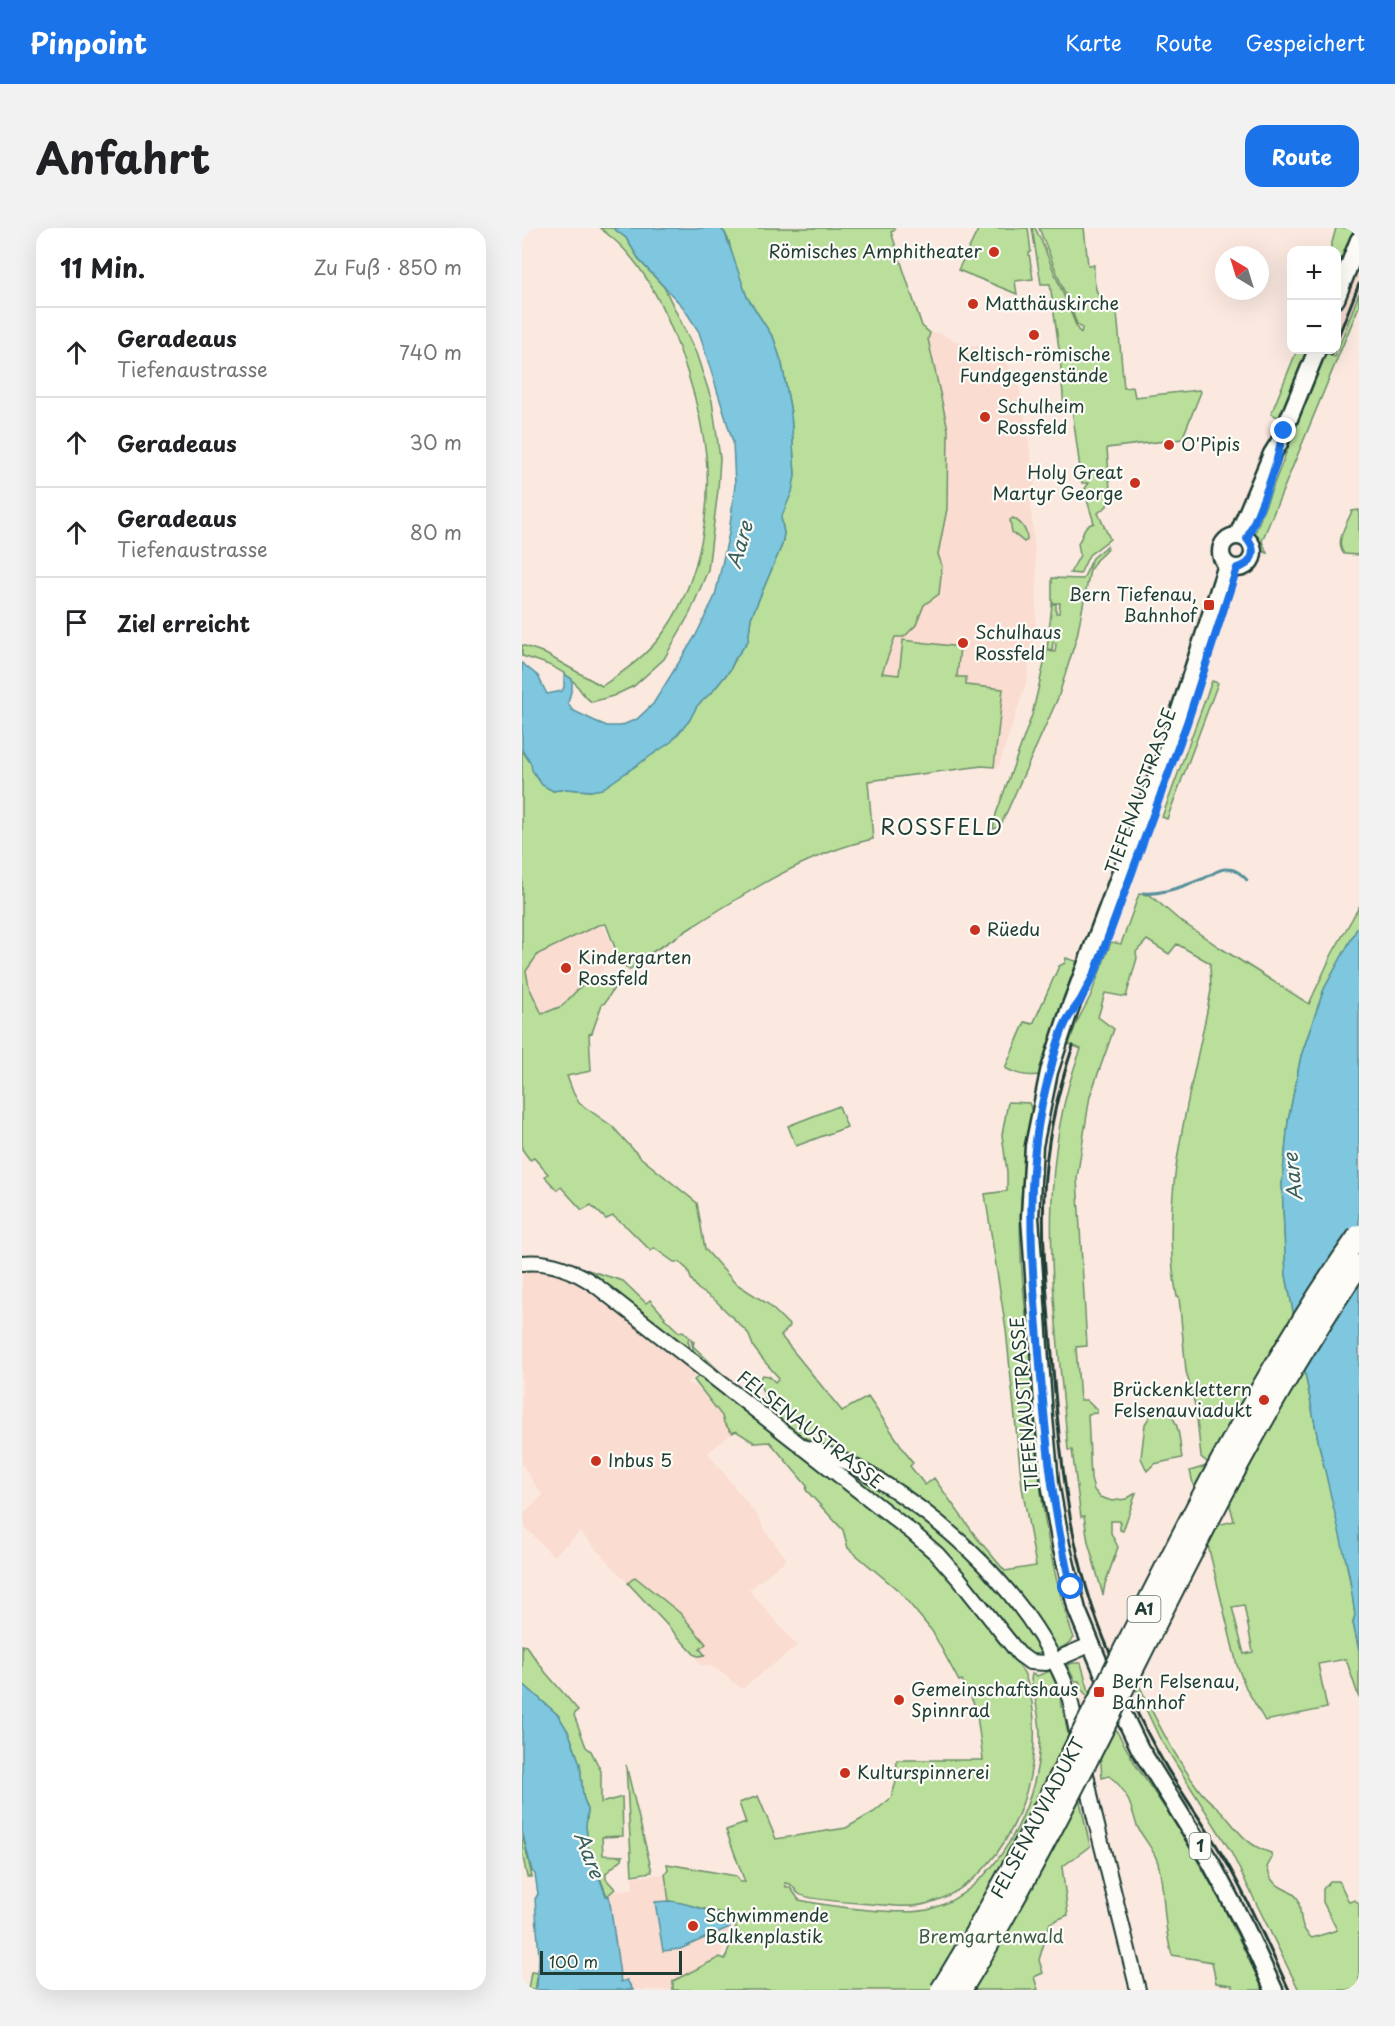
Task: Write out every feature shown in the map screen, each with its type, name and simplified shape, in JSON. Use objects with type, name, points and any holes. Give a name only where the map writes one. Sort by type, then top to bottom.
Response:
[{"type":"highway","name":"FELSENAUVIADUKT","points":[[941,1990],[1024,1845],[1234,1436],[1300,1324],[1359,1235]]},
{"type":"highway","name":"FELSENAUVIADUKT","points":[[961,1990],[1012,1903],[1065,1804],[1182,1572],[1260,1425],[1314,1333],[1359,1265]]},
{"type":"main road","points":[[1341,286],[1359,240]]},
{"type":"main road","points":[[1242,537],[1278,456],[1279,443],[1315,354]]},
{"type":"main road","points":[[1242,537],[1252,546],[1252,557],[1247,565],[1232,567],[1221,558],[1222,545],[1227,538],[1242,537]]},
{"type":"main road","name":"TIEFENAUSTRASSE","points":[[1232,567],[1167,750],[1070,1008],[1049,1072],[1032,1165],[1030,1217],[1050,1483],[1071,1587],[1090,1645],[1140,1749],[1224,1888],[1274,1990]]},
{"type":"street","name":"FELSENAUSTRASSE","points":[[522,1263],[554,1264],[583,1276],[913,1533],[937,1554],[1024,1659],[1035,1664],[1046,1663]]},
{"type":"street","points":[[802,1447],[822,1451],[868,1474],[929,1515],[970,1550],[999,1582],[1044,1644],[1062,1675],[1069,1697],[1094,1814],[1138,1990]]},
{"type":"street","points":[[1064,1656],[1090,1645]]},
{"type":"shaded area","points":[[1359,260],[1359,292],[1341,339],[1341,309]]},
{"type":"shaded area","name":"Schulhaus Rossfeld","points":[[930,333],[940,333],[955,341],[984,347],[999,355],[1016,376],[1023,405],[1037,497],[1030,498],[1037,575],[1036,621],[1027,680],[998,768],[982,766],[882,673],[895,637],[904,637],[916,625],[940,562],[938,554],[947,508],[948,429],[928,338]]},
{"type":"shaded area","name":"Kindergarten Rossfeld","points":[[598,925],[605,928],[618,961],[615,964],[611,961],[595,978],[585,982],[562,1006],[542,1015],[529,987],[526,971],[537,954]]},
{"type":"shaded area","points":[[534,1270],[565,1276],[582,1284],[697,1374],[687,1383],[696,1386],[722,1416],[724,1423],[732,1433],[708,1453],[758,1517],[766,1532],[787,1559],[749,1590],[797,1646],[742,1689],[718,1670],[707,1665],[700,1665],[695,1655],[704,1654],[655,1594],[635,1577],[628,1583],[580,1532],[553,1556],[525,1527],[523,1514],[543,1495],[522,1464],[522,1272]]},
{"type":"shaded area","points":[[665,1874],[670,1901],[731,1915],[730,1933],[720,1957],[673,1981],[673,1990],[622,1990],[609,1896],[614,1892],[633,1888],[632,1877]]},
{"type":"green space","points":[[600,228],[613,228],[626,238],[640,261],[664,287],[696,353],[712,401],[720,458],[708,570],[690,613],[664,659],[634,686],[613,696],[592,702],[562,672],[522,656],[522,645],[542,652],[602,686],[637,661],[666,629],[688,587],[702,538],[707,489],[707,464],[700,417],[687,371],[668,321],[640,268],[621,246]]},
{"type":"green space","points":[[720,228],[894,228],[895,230],[891,232],[922,326],[930,333],[928,339],[948,429],[947,509],[938,554],[942,566],[939,594],[924,605],[916,625],[904,637],[895,637],[882,673],[899,675],[903,640],[960,647],[957,677],[966,677],[966,685],[1003,689],[994,767],[982,766],[868,781],[873,839],[843,847],[813,859],[757,887],[649,954],[629,970],[620,961],[606,924],[598,925],[538,954],[526,971],[529,987],[542,1014],[562,1006],[585,982],[595,978],[600,981],[605,975],[616,985],[602,1004],[592,1033],[589,1034],[591,1071],[567,1076],[579,1103],[612,1126],[640,1157],[697,1203],[705,1249],[735,1283],[768,1304],[790,1326],[781,1336],[842,1411],[868,1397],[913,1463],[910,1466],[925,1485],[934,1478],[977,1538],[1005,1571],[1036,1566],[1022,1487],[1006,1330],[985,1194],[1007,1191],[1002,1135],[1008,1102],[1029,1103],[1032,1111],[1023,1178],[1020,1234],[1036,1441],[1048,1541],[1063,1606],[1074,1638],[1065,1646],[1035,1663],[960,1579],[802,1447],[846,1456],[799,1435],[776,1418],[758,1380],[763,1375],[769,1376],[775,1382],[779,1378],[754,1348],[748,1333],[716,1301],[698,1289],[688,1270],[679,1262],[674,1262],[654,1248],[651,1251],[613,1216],[606,1219],[591,1205],[582,1210],[561,1187],[557,1190],[545,1177],[548,1174],[534,1158],[530,1160],[522,1149],[522,750],[553,791],[566,789],[591,791],[689,721],[697,705],[713,691],[730,670],[748,641],[751,618],[782,545],[784,533],[781,518],[795,476],[791,413],[782,364],[774,339],[747,297],[729,241]]},
{"type":"green space","points":[[979,228],[1028,228],[1033,279],[1015,281],[1017,294],[958,270]]},
{"type":"green space","points":[[1032,228],[1035,228],[1041,240],[1078,330],[1081,333],[1082,328],[1077,324],[1039,228],[1084,228],[1088,265],[1094,265],[1094,282],[1098,297],[1104,306],[1116,302],[1124,388],[1133,387],[1135,397],[1199,390],[1201,392],[1182,439],[1107,448],[1110,490],[1107,506],[1098,513],[1110,539],[1089,555],[1080,574],[1070,573],[1080,555],[1078,543],[1083,531],[1094,523],[1084,490],[1089,483],[1082,483],[1072,409],[1064,409],[1060,356],[1050,284],[1041,284]]},
{"type":"green space","points":[[1336,228],[1354,228],[1341,262],[1341,246],[1331,246]]},
{"type":"green space","points":[[1359,293],[1359,306],[1341,350],[1341,341]]},
{"type":"green space","points":[[1295,354],[1305,354],[1281,418],[1271,414]]},
{"type":"green space","points":[[1325,354],[1335,357],[1339,354],[1262,541],[1267,553],[1257,547],[1254,535]]},
{"type":"green space","points":[[1359,510],[1359,555],[1344,554],[1340,544],[1342,533],[1352,511]]},
{"type":"green space","points":[[1013,518],[1025,530],[1027,540],[1024,542],[1012,532],[1010,520]]},
{"type":"green space","points":[[1107,546],[1108,549],[1096,560],[1090,570],[1077,636],[1058,698],[1000,827],[993,829],[996,814],[1032,715],[1047,651],[1055,652],[1056,643],[1053,642],[1052,650],[1047,649],[1052,604],[1056,604],[1056,613],[1059,613],[1060,603],[1052,603],[1052,578],[1083,579],[1093,558]]},
{"type":"green space","points":[[1212,681],[1218,683],[1167,819],[1162,817]]},
{"type":"green space","points":[[1139,894],[1150,895],[1178,919],[1309,1004],[1332,954],[1359,907],[1359,925],[1324,989],[1301,1056],[1288,1121],[1282,1184],[1286,1275],[1319,1445],[1341,1534],[1352,1592],[1355,1615],[1353,1623],[1359,1650],[1359,1698],[1346,1659],[1318,1664],[1327,1708],[1265,1721],[1246,1688],[1237,1665],[1190,1471],[1216,1463],[1207,1462],[1201,1457],[1196,1409],[1186,1371],[1179,1297],[1177,1297],[1172,1258],[1171,1220],[1180,1143],[1211,990],[1210,963],[1177,944],[1169,954],[1147,940],[1136,952],[1137,958],[1126,997],[1105,993],[1098,1017],[1114,1029],[1090,1096],[1077,1178],[1087,1346],[1076,1347],[1080,1400],[1086,1400],[1097,1410],[1097,1413],[1088,1414],[1091,1479],[1094,1490],[1100,1497],[1112,1501],[1126,1499],[1136,1493],[1123,1531],[1120,1530],[1120,1521],[1111,1521],[1111,1533],[1118,1547],[1103,1595],[1088,1542],[1084,1516],[1081,1517],[1072,1450],[1068,1450],[1058,1350],[1052,1248],[1052,1197],[1056,1147],[1066,1097],[1081,1049],[1069,1044],[1111,942],[1121,944]],"holes":[[[1224,1482],[1234,1521],[1213,1526]],[[1244,1605],[1253,1652],[1244,1654],[1232,1607]]]},
{"type":"green space","points":[[1066,958],[1082,963],[1053,1073],[1029,1075],[1005,1068],[1025,1022],[1033,1024],[1059,966],[1065,963]]},
{"type":"green space","points":[[839,1106],[847,1127],[796,1146],[788,1126]]},
{"type":"green space","points":[[572,1265],[623,1281],[646,1303],[650,1300],[664,1318],[679,1332],[683,1331],[689,1337],[693,1357]]},
{"type":"green space","points":[[691,1339],[694,1342],[693,1346],[735,1386],[695,1358]]},
{"type":"green space","name":"Bremgartenwald","points":[[699,1376],[890,1524],[931,1559],[958,1588],[1024,1672],[1033,1706],[1034,1740],[1030,1775],[1020,1809],[1005,1840],[985,1868],[960,1889],[922,1905],[892,1906],[812,1898],[799,1894],[790,1884],[785,1883],[786,1887],[790,1887],[799,1900],[846,1908],[904,1912],[931,1909],[955,1899],[975,1883],[994,1864],[1009,1842],[1022,1818],[1031,1793],[1037,1767],[1040,1734],[1031,1679],[1032,1674],[1037,1676],[1050,1671],[1060,1694],[1061,1707],[1063,1707],[1090,1846],[1062,1867],[1068,1915],[1050,1923],[1039,1960],[1043,1973],[1034,1977],[1038,1990],[673,1990],[673,1981],[720,1957],[725,1959],[735,1933],[737,1916],[669,1901],[665,1874],[668,1869],[667,1864],[736,1876],[740,1882],[745,1882],[726,1830],[746,1823],[739,1803],[758,1796],[776,1839],[846,1828],[874,1812],[891,1798],[896,1782],[897,1760],[983,1760],[976,1708],[932,1631],[899,1591],[848,1548],[843,1530],[806,1490],[807,1486],[770,1442],[755,1443],[736,1431],[732,1433],[694,1380]]},
{"type":"green space","points":[[1160,1410],[1167,1412],[1175,1422],[1182,1458],[1154,1464],[1147,1471],[1141,1458],[1145,1424],[1152,1413]]},
{"type":"green space","points":[[635,1577],[680,1613],[706,1644],[700,1649],[705,1655],[695,1655],[628,1583]]},
{"type":"green space","points":[[522,1645],[526,1646],[578,1710],[574,1715],[586,1747],[591,1751],[601,1771],[601,1803],[622,1797],[623,1836],[602,1837],[603,1855],[623,1856],[606,1873],[606,1879],[615,1889],[607,1896],[588,1846],[586,1826],[588,1810],[583,1796],[580,1764],[569,1733],[558,1715],[522,1683]]},
{"type":"green space","points":[[1081,1663],[1090,1695],[1088,1697],[1079,1681],[1075,1681],[1067,1665]]},
{"type":"green space","points":[[1128,1663],[1170,1745],[1200,1791],[1244,1837],[1255,1846],[1271,1853],[1272,1858],[1267,1867],[1270,1877],[1278,1886],[1294,1894],[1298,1899],[1304,1930],[1312,1938],[1337,1930],[1323,1902],[1323,1889],[1330,1881],[1339,1881],[1349,1902],[1355,1900],[1359,1904],[1359,1990],[1299,1990],[1230,1850],[1159,1737],[1126,1667]]},
{"type":"green space","points":[[1116,1730],[1216,1892],[1264,1990],[1232,1990],[1232,1985],[1216,1983],[1212,1962],[1172,1955],[1156,1857],[1138,1828],[1124,1791],[1109,1776],[1102,1778],[1099,1740]]},
{"type":"green space","points":[[626,1765],[652,1872],[632,1875]]},
{"type":"green space","points":[[522,1831],[532,1877],[527,1877],[522,1852]]},
{"type":"green space","points":[[531,1972],[538,1973],[535,1990],[528,1990]]},
{"type":"water","name":"Aare","points":[[613,228],[720,228],[725,233],[747,297],[774,339],[782,364],[791,413],[795,476],[792,492],[781,518],[784,533],[782,545],[751,618],[748,641],[730,670],[697,706],[689,721],[671,742],[602,789],[553,791],[542,785],[522,750],[522,663],[538,676],[547,694],[562,691],[564,674],[572,679],[568,703],[572,710],[607,726],[620,726],[637,719],[653,704],[696,635],[715,596],[729,533],[735,485],[733,442],[699,332],[683,307],[640,261],[626,238]]},
{"type":"water","name":"Aare","points":[[1359,925],[1359,1650],[1353,1623],[1355,1615],[1349,1574],[1319,1445],[1286,1275],[1282,1184],[1288,1121],[1301,1056],[1324,989]]},
{"type":"water","name":"Aare","points":[[522,1683],[558,1715],[569,1733],[580,1764],[583,1796],[588,1810],[586,1826],[588,1846],[606,1896],[609,1896],[621,1982],[627,1980],[633,1990],[535,1990],[539,1957],[535,1899],[538,1894],[535,1874],[532,1871],[522,1831]]},
{"type":"water","points":[[668,1901],[731,1915],[730,1927],[680,1949],[663,1951],[655,1902]]},
{"type":"waterway","points":[[1143,893],[1157,893],[1173,889],[1224,869],[1236,871],[1247,880]]},
{"type":"railway","points":[[1341,329],[1359,284]]},
{"type":"railway","points":[[1073,1046],[1057,1100],[1050,1137],[1043,1215],[1046,1281],[1060,1442],[1076,1549],[1096,1619],[1137,1713],[1168,1770],[1232,1872],[1289,1990]]},
{"type":"place","name":"Römisches Amphitheater","points":[[994,252]]},
{"type":"place","name":"Matthäuskirche","points":[[973,304]]},
{"type":"place","name":"Keltisch-römische Fundgegenstände","points":[[1034,335]]},
{"type":"place","name":"Schulheim Rossfeld","points":[[985,417]]},
{"type":"place","name":"O'Pipis","points":[[1169,445]]},
{"type":"place","name":"Holy Great Martyr George","points":[[1135,483]]},
{"type":"place","name":"Bern Tiefenau, Bahnhof","points":[[1209,605]]},
{"type":"place","name":"Schulhaus Rossfeld","points":[[963,643]]},
{"type":"place","name":"Rüedu","points":[[975,930]]},
{"type":"place","name":"Kindergarten Rossfeld","points":[[566,968]]},
{"type":"place","name":"Brückenklettern Felsenauviadukt","points":[[1264,1400]]},
{"type":"place","name":"Inbus 5","points":[[596,1461]]},
{"type":"place","name":"Bern Felsenau, Bahnhof","points":[[1099,1692]]},
{"type":"place","name":"Gemeinschaftshaus Spinnrad","points":[[899,1700]]},
{"type":"place","name":"Kulturspinnerei","points":[[845,1773]]},
{"type":"place","name":"Schwimmende Balkenplastik","points":[[693,1926]]},
{"type":"district","name":"ROSSFELD","points":[[942,828]]},
{"type":"route","points":[[1071,1587],[1050,1483],[1033,1280],[1030,1217],[1032,1165],[1037,1129],[1049,1072],[1060,1038],[1067,1020],[1095,973],[1187,723],[1237,568],[1247,565],[1252,557],[1252,546],[1247,539],[1272,474],[1284,431]]}]
